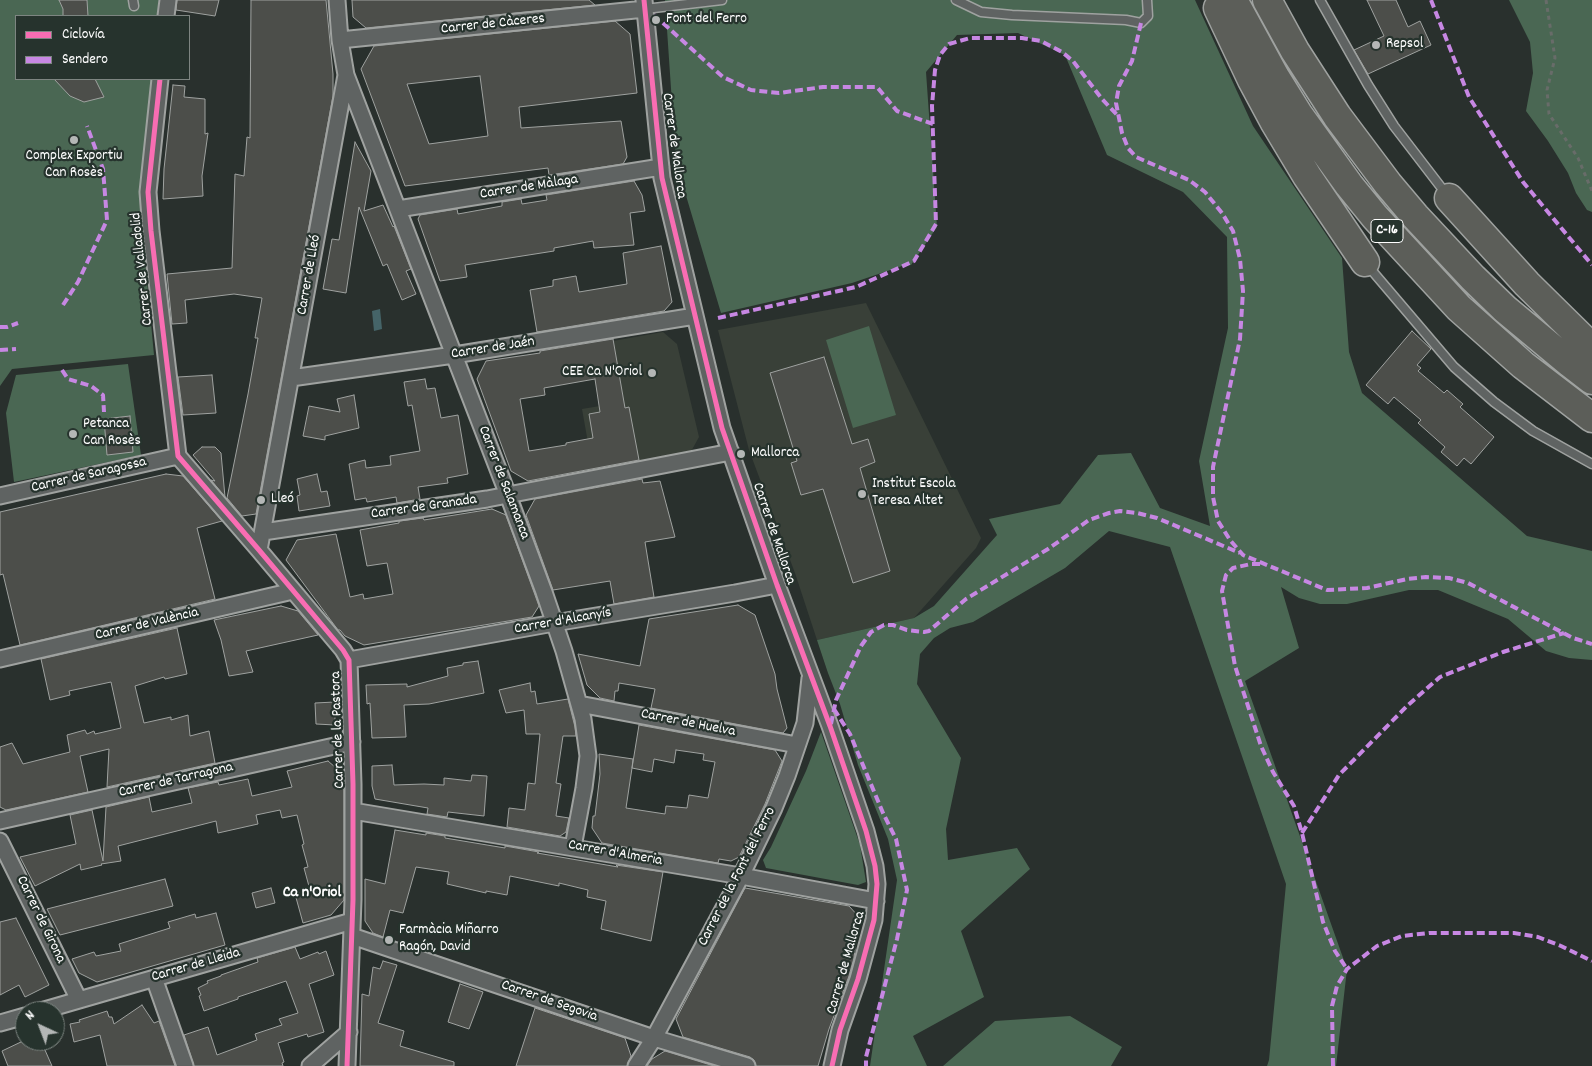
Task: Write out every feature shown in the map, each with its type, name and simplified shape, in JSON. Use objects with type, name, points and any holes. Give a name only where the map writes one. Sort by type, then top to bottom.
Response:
[{"type":"highway","points":[[1214,0],[1274,121],[1307,176],[1365,262]]},
{"type":"highway","name":"C-16","points":[[1232,0],[1298,114],[1375,217],[1432,280],[1471,319],[1524,366],[1592,418]]},
{"type":"highway","name":"C-16","points":[[1267,0],[1295,51],[1332,109],[1361,150],[1409,210],[1473,278],[1505,308],[1592,380]]},
{"type":"highway","points":[[1449,198],[1527,284],[1592,348]]},
{"type":"street","points":[[166,15],[168,0]]},
{"type":"street","name":"Carrer de Lleó","points":[[259,550],[346,75],[340,40],[337,0]]},
{"type":"street","name":"Carrer de Càceres","points":[[340,40],[645,4]]},
{"type":"street","name":"Carrer de Mallorca","points":[[645,4],[662,178],[722,428],[777,585],[830,726],[866,831],[875,866],[877,884],[874,920],[858,979],[840,1030],[832,1066]]},
{"type":"street","name":"Carrer de Salamanca","points":[[346,75],[508,495],[554,623],[579,704],[588,756],[573,847]]},
{"type":"street","name":"Carrer de Valladolid","points":[[160,80],[148,192],[178,456]]},
{"type":"street","points":[[340,113],[354,117],[367,129]]},
{"type":"street","name":"Carrer de Màlaga","points":[[398,209],[661,167]]},
{"type":"street","name":"Carrer de Jaén","points":[[291,378],[454,355],[695,316]]},
{"type":"street","name":"Carrer de Granada","points":[[263,532],[508,495],[731,452]]},
{"type":"street","name":"Carrer de Saragossa","points":[[0,496],[178,456]]},
{"type":"street","name":"Carrer de la Pastora","points":[[178,456],[343,650],[349,660],[353,811],[352,936],[347,1066]]},
{"type":"street","name":"Carrer d'Alcanyís","points":[[349,660],[777,585]]},
{"type":"street","name":"Carrer de València","points":[[0,659],[293,591]]},
{"type":"street","name":"Carrer de la Font del Ferro","points":[[636,1066],[654,1038],[741,876],[774,808],[805,723],[811,676]]},
{"type":"street","name":"Carrer de Huelva","points":[[579,704],[797,745]]},
{"type":"street","name":"Carrer de Tarragona","points":[[0,821],[352,742]]},
{"type":"street","name":"Carrer d'Almeria","points":[[353,811],[573,847],[876,901]]},
{"type":"street","name":"Carrer de Girona","points":[[0,840],[79,1000]]},
{"type":"street","name":"Carrer de Lleida","points":[[65,1004],[352,921]]},
{"type":"street","name":"Carrer de Segovia","points":[[352,936],[654,1038],[747,1066]]},
{"type":"street","points":[[154,978],[185,1066]]},
{"type":"street","points":[[0,1023],[15,1019]]},
{"type":"street","points":[[310,1066],[349,1032]]},
{"type":"lane","points":[[645,4],[722,0]]},
{"type":"lane","points":[[956,0],[981,12],[1126,20],[1141,23],[1148,16],[1147,0]]},
{"type":"lane","points":[[1320,0],[1368,85],[1394,126],[1449,198]]},
{"type":"lane","points":[[1365,262],[1454,367],[1494,402],[1533,431],[1592,464]]},
{"type":"path","points":[[1546,0],[1555,58],[1548,90],[1549,114],[1578,158],[1592,192]]},
{"type":"shaded area","name":"Institut Escola Teresa Altet","points":[[866,303],[981,538],[976,548],[914,618],[817,640],[795,573],[749,450],[718,330]]},
{"type":"shaded area","name":"CEE Ca N'Oriol","points":[[663,332],[677,344],[699,437],[689,455],[593,471],[582,409],[624,402],[613,341]]},
{"type":"green space","name":"Complex Exportiu Can Rosès","points":[[0,0],[159,0],[158,15],[15,15],[15,80],[153,80],[143,201],[143,238],[154,355],[12,369],[0,386]]},
{"type":"green space","points":[[665,0],[1195,0],[1253,126],[1342,258],[1349,352],[1362,393],[1527,536],[1592,551],[1592,660],[1569,658],[1546,651],[1508,619],[1438,590],[1409,590],[1347,604],[1320,604],[1299,598],[1281,587],[1299,648],[1245,681],[1347,969],[1336,1066],[1267,1066],[1286,884],[1170,547],[1109,531],[1065,568],[973,622],[950,628],[934,638],[920,654],[917,684],[961,758],[946,829],[948,860],[1017,848],[1030,869],[961,931],[984,997],[913,1036],[927,1066],[870,1066],[897,880],[888,839],[858,765],[840,704],[817,640],[914,618],[934,606],[997,535],[989,519],[1060,504],[1098,455],[1131,453],[1160,508],[1210,526],[1199,461],[1228,328],[1227,237],[1183,192],[1107,155],[1065,55],[1018,33],[957,35],[926,72],[937,227],[911,265],[902,266],[852,283],[721,313],[676,162]]},
{"type":"green space","points":[[1509,0],[1592,0],[1592,212],[1587,210],[1576,193],[1568,173],[1526,111],[1533,73],[1530,42]]},
{"type":"green space","points":[[869,326],[896,415],[853,428],[826,340]]},
{"type":"green space","name":"Petanca Can Rosès","points":[[128,364],[141,455],[14,482],[6,413],[16,375]]},
{"type":"green space","points":[[821,732],[860,845],[866,882],[858,885],[766,868],[763,860],[771,847],[806,771]]},
{"type":"green space","points":[[1070,1016],[1122,1047],[1111,1066],[943,1066],[995,1021]]},
{"type":"water","points":[[380,309],[382,329],[374,331],[372,311]]},
{"type":"building","points":[[59,0],[87,0],[88,15],[63,15],[63,9]]},
{"type":"building","points":[[177,0],[219,0],[215,16],[176,10]]},
{"type":"building","points":[[251,0],[326,0],[333,74],[333,96],[256,514],[242,516],[227,498],[258,338],[255,338],[262,298],[234,294],[185,300],[187,323],[172,324],[167,274],[232,268],[235,174],[244,176],[247,137],[250,138]]},
{"type":"building","points":[[352,0],[589,0],[595,5],[366,28],[353,17]]},
{"type":"building","points":[[1367,0],[1396,0],[1408,27],[1420,21],[1431,45],[1368,74],[1354,50],[1384,36]]},
{"type":"building","points":[[615,21],[630,34],[637,93],[519,107],[521,128],[621,121],[627,157],[623,164],[549,175],[548,168],[405,186],[361,69],[374,46]],"holes":[[[480,76],[488,136],[429,144],[407,84]]]},
{"type":"building","points":[[55,80],[96,80],[104,97],[84,102],[70,96]]},
{"type":"building","points":[[173,85],[185,86],[184,97],[205,99],[205,134],[208,133],[202,176],[203,196],[163,199],[164,169]]},
{"type":"building","points":[[355,142],[371,171],[364,211],[383,205],[394,226],[411,269],[406,271],[416,294],[402,300],[387,264],[383,266],[359,207],[346,293],[323,289],[332,239],[339,240]]},
{"type":"building","points":[[634,181],[642,195],[645,211],[630,213],[634,245],[594,248],[593,241],[554,248],[554,251],[465,265],[467,277],[440,281],[418,219],[420,215],[457,209],[458,214],[502,206],[502,202],[521,199],[522,204],[547,200],[546,195]]},
{"type":"building","points":[[661,246],[672,302],[664,311],[537,332],[530,290],[553,286],[553,280],[576,276],[579,292],[627,284],[623,253]]},
{"type":"building","points":[[1412,331],[1431,349],[1417,365],[1421,368],[1418,371],[1444,393],[1447,390],[1463,404],[1460,407],[1494,437],[1471,464],[1464,458],[1457,466],[1441,452],[1445,447],[1418,423],[1421,420],[1394,397],[1388,404],[1366,385]]},
{"type":"building","points":[[613,339],[625,408],[629,407],[639,460],[528,481],[511,471],[477,379],[486,361],[540,353],[540,351]],"holes":[[[595,379],[600,412],[589,414],[593,438],[529,451],[520,399],[545,395],[544,388]]]},
{"type":"building","points":[[824,357],[852,444],[868,439],[875,462],[860,468],[890,571],[853,583],[823,489],[801,495],[791,463],[797,461],[770,373]]},
{"type":"building","points":[[212,375],[216,413],[183,415],[178,377]]},
{"type":"building","points":[[425,379],[427,389],[435,388],[441,418],[458,415],[468,474],[447,478],[448,483],[418,487],[420,499],[397,503],[396,497],[367,502],[366,498],[355,500],[349,464],[365,460],[366,468],[391,465],[390,456],[420,451],[412,405],[408,406],[404,382]]},
{"type":"building","points":[[354,395],[359,428],[325,436],[325,440],[303,436],[309,406],[340,412],[337,399]]},
{"type":"building","points":[[130,416],[133,452],[107,455],[104,419]]},
{"type":"building","points":[[202,447],[215,447],[221,453],[225,497],[211,480],[215,481],[193,455]]},
{"type":"building","points":[[166,474],[183,476],[222,521],[197,528],[215,599],[20,645],[3,574],[0,575],[0,512]]},
{"type":"building","points":[[317,474],[321,492],[327,491],[330,506],[299,511],[297,496],[300,495],[297,479]]},
{"type":"building","points":[[642,479],[643,483],[660,481],[675,537],[645,542],[654,597],[614,604],[610,581],[553,590],[526,515],[535,499]]},
{"type":"building","points":[[492,509],[506,515],[539,606],[532,617],[364,645],[345,636],[338,630],[286,560],[297,540],[336,534],[350,597],[363,594],[364,599],[393,594],[387,563],[367,566],[360,530],[399,523],[399,521],[423,518],[424,520]]},
{"type":"building","points":[[738,605],[755,615],[775,674],[787,728],[783,733],[651,708],[655,689],[619,683],[618,691],[615,691],[614,701],[600,698],[587,685],[578,654],[640,666],[649,619]]},
{"type":"building","points":[[281,606],[298,611],[318,635],[246,651],[253,672],[229,676],[221,640],[214,620]]},
{"type":"building","points":[[177,628],[187,674],[165,679],[164,677],[135,686],[144,723],[171,717],[171,720],[188,715],[190,736],[209,731],[215,763],[107,787],[109,749],[80,756],[88,792],[6,810],[0,807],[0,747],[12,743],[23,764],[70,752],[67,735],[85,730],[87,734],[94,731],[95,734],[121,728],[111,682],[69,691],[70,695],[50,700],[41,659]]},
{"type":"building","points":[[478,661],[484,693],[429,704],[404,705],[406,737],[372,738],[370,703],[367,704],[366,685],[407,684],[407,687],[448,676],[447,668]]},
{"type":"building","points":[[530,683],[531,692],[535,691],[537,704],[568,699],[575,727],[576,736],[563,736],[556,783],[561,784],[556,816],[569,818],[566,832],[560,836],[507,827],[509,808],[525,810],[528,783],[535,784],[540,734],[526,734],[524,710],[506,713],[499,690]]},
{"type":"building","points":[[335,702],[335,725],[316,724],[315,703]]},
{"type":"building","points":[[639,725],[775,750],[782,761],[765,804],[739,857],[731,861],[719,859],[718,863],[602,843],[592,828],[600,774],[599,754],[633,759],[632,768]],"holes":[[[676,750],[704,754],[703,760],[715,762],[708,798],[689,795],[687,808],[666,806],[665,814],[626,808],[632,768],[652,772],[654,759],[674,763]]]},
{"type":"building","points":[[328,761],[343,774],[344,783],[344,900],[331,915],[303,923],[295,894],[310,890],[304,868],[308,867],[302,845],[304,844],[297,815],[282,818],[280,810],[256,815],[258,824],[218,833],[216,821],[118,846],[121,861],[81,870],[80,864],[35,886],[20,857],[76,844],[70,815],[92,810],[103,861],[106,807],[149,797],[152,812],[192,803],[188,788],[218,782],[219,785],[248,779],[252,796],[292,787],[287,771]]},
{"type":"building","points":[[392,765],[394,785],[444,785],[444,778],[471,781],[472,775],[487,776],[484,816],[448,812],[447,817],[427,814],[428,808],[375,799],[372,786],[372,766]]},
{"type":"building","points":[[395,830],[445,836],[445,838],[505,848],[505,846],[618,867],[616,865],[663,872],[651,941],[601,929],[606,901],[587,897],[588,890],[559,883],[559,886],[510,876],[507,895],[486,891],[486,893],[447,884],[449,872],[416,867],[403,913],[390,910],[383,937],[373,933],[365,921],[365,879],[385,884]]},
{"type":"building","points":[[165,879],[173,906],[60,935],[47,909]]},
{"type":"building","points":[[271,888],[275,903],[256,908],[252,893]]},
{"type":"building","points":[[745,888],[849,906],[859,917],[854,958],[818,1066],[756,1066],[754,1060],[750,1057],[683,1037],[676,1019]]},
{"type":"building","points":[[216,913],[225,945],[97,982],[79,973],[72,959],[94,952],[96,956],[121,951],[119,944],[170,928],[168,922],[195,914],[196,918]]},
{"type":"building","points":[[16,918],[49,985],[25,997],[19,985],[0,995],[0,922]]},
{"type":"building","points":[[295,947],[300,959],[326,951],[334,975],[309,984],[324,1032],[308,1037],[307,1034],[278,1043],[284,1062],[282,1063],[283,1066],[194,1066],[184,1035],[208,1027],[217,1055],[257,1040],[255,1034],[282,1025],[279,1019],[298,1013],[286,981],[204,1011],[198,988],[208,983],[207,981],[258,962],[257,958]]},
{"type":"building","points":[[383,961],[397,965],[378,1023],[404,1031],[400,1046],[454,1062],[454,1066],[360,1066],[362,994],[369,996],[373,967],[380,969]]},
{"type":"building","points":[[460,984],[483,992],[469,1029],[448,1022]]},
{"type":"building","points":[[142,1005],[154,1023],[159,1021],[175,1066],[107,1066],[100,1035],[74,1042],[70,1024],[107,1011],[109,1017],[112,1017],[114,1024]]},
{"type":"building","points":[[535,1008],[625,1038],[631,1056],[627,1066],[516,1066]]},
{"type":"building","points":[[15,1045],[15,1051],[45,1051],[52,1066],[8,1066],[2,1051]]},
{"type":"building","points":[[665,1051],[714,1066],[647,1066],[652,1059]]},
{"type":"marked path","points":[[1431,0],[1469,97],[1523,182],[1592,265]]},
{"type":"marked path","points":[[654,15],[723,77],[751,90],[779,93],[823,87],[877,87],[897,111],[933,124]]},
{"type":"marked path","points":[[1141,23],[1132,61],[1119,86],[1116,103],[1122,133],[1128,148],[1136,157],[1189,180],[1205,192],[1222,213],[1233,231],[1240,259],[1243,291],[1240,339],[1213,467],[1213,497],[1218,521],[1230,540],[1243,555],[1327,590],[1367,588],[1407,579],[1426,577],[1449,578],[1468,583],[1573,638],[1592,644]]},
{"type":"marked path","points":[[718,318],[856,287],[914,261],[936,224],[932,106],[935,70],[940,55],[949,44],[970,38],[1022,38],[1041,41],[1062,52],[1073,61],[1102,99],[1119,117]]},
{"type":"marked path","points":[[63,305],[78,282],[107,220],[103,169],[87,126]]},
{"type":"marked path","points":[[0,327],[7,327],[18,323]]},
{"type":"marked path","points":[[0,350],[16,349]]},
{"type":"marked path","points":[[62,370],[68,379],[91,386],[103,395],[104,412]]},
{"type":"marked path","points":[[831,724],[836,700],[861,646],[871,632],[884,625],[893,625],[907,630],[929,631],[966,599],[1048,549],[1089,520],[1120,511],[1137,513],[1157,518],[1240,553]]},
{"type":"marked path","points":[[1260,564],[1233,568],[1226,575],[1222,591],[1235,666],[1261,746],[1273,772],[1294,806],[1323,922],[1335,951],[1347,969]]},
{"type":"marked path","points":[[1302,833],[1339,775],[1408,705],[1440,677],[1503,652],[1564,633]]},
{"type":"marked path","points":[[834,709],[850,734],[896,839],[907,890],[897,939],[866,1057],[866,1066]]},
{"type":"marked path","points":[[1333,1066],[1332,1006],[1337,986],[1347,969],[1377,946],[1402,936],[1429,933],[1514,933],[1538,937],[1592,961]]},
{"type":"cycle path","points":[[644,0],[662,178],[722,428],[777,585],[830,726],[866,831],[875,866],[877,884],[874,920],[858,979],[840,1030],[832,1066]]},
{"type":"cycle path","points":[[160,80],[148,192],[178,456],[343,650],[349,660],[353,784],[353,900],[347,1066]]},
{"type":"place","name":"Font del Ferro","points":[[656,20]]},
{"type":"place","name":"Repsol","points":[[1376,45]]},
{"type":"place","name":"Complex Exportiu Can Rosès","points":[[74,140]]},
{"type":"place","name":"CEE Ca N'Oriol","points":[[652,373]]},
{"type":"place","name":"Petanca Can Rosès","points":[[73,434]]},
{"type":"place","name":"Mallorca","points":[[741,454]]},
{"type":"place","name":"Institut Escola Teresa Altet","points":[[862,494]]},
{"type":"place","name":"Lleó","points":[[261,500]]},
{"type":"place","name":"Farmàcia Miñarro Ragón, David","points":[[389,940]]},
{"type":"district","name":"Ca n'Oriol","points":[[312,894]]}]
